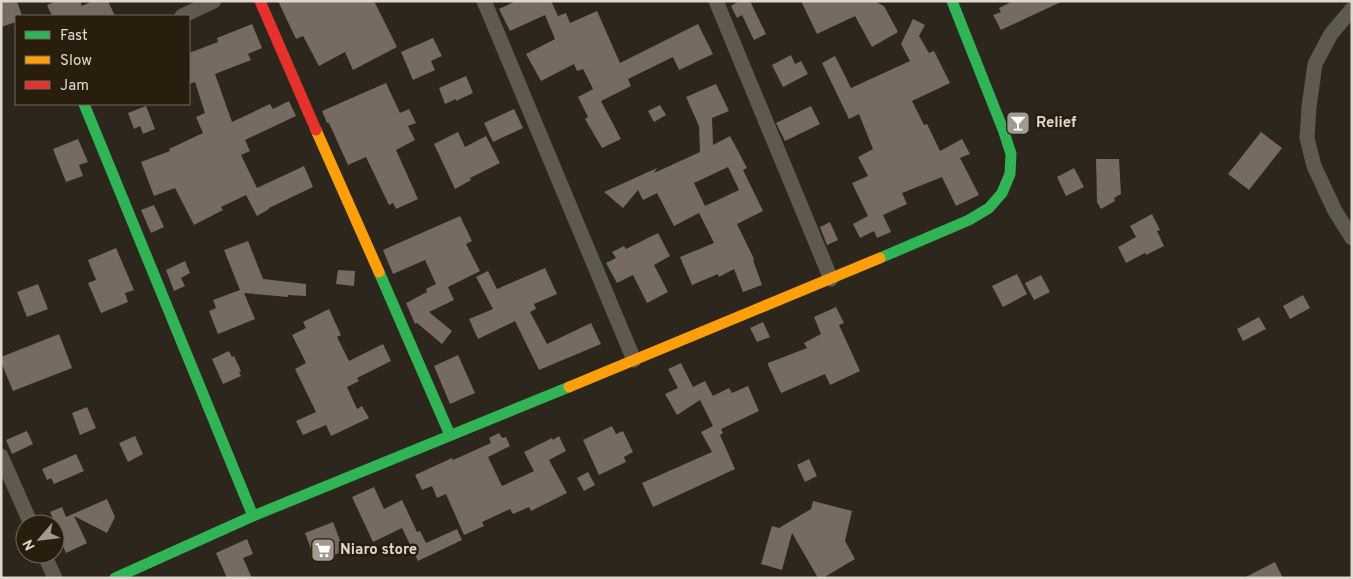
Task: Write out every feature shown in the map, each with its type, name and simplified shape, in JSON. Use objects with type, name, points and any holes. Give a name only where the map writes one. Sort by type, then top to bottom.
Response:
[{"type":"street","points":[[184,15],[214,1]]},
{"type":"street","points":[[260,1],[450,435]]},
{"type":"street","points":[[484,1],[634,360]]},
{"type":"street","points":[[716,1],[831,279]]},
{"type":"street","points":[[115,578],[254,516],[831,279],[969,220],[989,208],[1002,193],[1010,174],[1011,154],[976,59],[952,1]]},
{"type":"street","points":[[1351,235],[1335,211],[1314,166],[1307,138],[1309,107],[1316,64],[1331,34],[1352,9]]},
{"type":"street","points":[[84,105],[254,516]]},
{"type":"street","points":[[1,456],[27,514]]},
{"type":"street","points":[[49,564],[55,578]]},
{"type":"building","points":[[1,1],[17,1],[22,15],[15,15],[15,22],[1,27]]},
{"type":"building","points":[[56,1],[80,1],[82,6],[93,1],[108,1],[115,15],[52,15],[47,5]]},
{"type":"building","points":[[278,1],[374,1],[397,47],[353,70],[345,52],[319,66],[303,36],[296,39]]},
{"type":"building","points":[[516,1],[551,1],[558,16],[566,13],[570,23],[597,11],[620,63],[698,24],[713,54],[679,70],[673,57],[628,79],[631,86],[601,101],[621,139],[602,148],[585,119],[588,117],[578,97],[593,89],[583,69],[577,71],[574,64],[541,81],[526,54],[555,39],[545,15],[510,31],[499,9]]},
{"type":"building","points":[[739,1],[750,1],[766,34],[754,40],[742,15],[737,18],[731,6]]},
{"type":"building","points":[[801,1],[874,1],[884,6],[898,32],[872,47],[855,16],[817,34]]},
{"type":"building","points":[[1013,1],[1063,1],[1001,30],[993,15],[1001,12],[999,8]]},
{"type":"building","points":[[913,19],[925,25],[919,36],[929,53],[934,51],[950,83],[912,101],[924,125],[927,124],[940,151],[962,139],[970,154],[960,158],[979,195],[956,206],[942,177],[902,193],[907,204],[883,215],[891,232],[877,238],[874,231],[860,238],[853,224],[868,216],[852,183],[868,176],[858,157],[873,149],[859,114],[849,119],[822,63],[835,56],[851,88],[910,61],[901,44]]},
{"type":"building","points":[[252,24],[262,48],[248,54],[251,60],[215,74],[232,122],[270,104],[273,109],[289,101],[296,116],[245,140],[250,151],[241,155],[257,188],[304,166],[313,187],[269,208],[257,216],[246,195],[221,207],[223,210],[194,225],[175,188],[154,196],[141,162],[170,151],[169,149],[203,133],[196,117],[205,113],[195,82],[190,84],[190,53],[218,42],[217,38]]},
{"type":"building","points":[[433,38],[442,56],[431,61],[435,70],[413,80],[401,52]]},
{"type":"building","points":[[791,55],[795,64],[801,61],[808,74],[783,87],[772,65]]},
{"type":"building","points":[[466,76],[473,93],[445,104],[439,88]]},
{"type":"building","points":[[386,83],[400,113],[409,109],[416,123],[408,126],[415,140],[396,150],[418,199],[396,209],[393,203],[389,205],[366,157],[348,165],[322,111]]},
{"type":"building","points":[[716,84],[729,111],[712,118],[713,145],[730,136],[747,168],[743,170],[763,211],[737,224],[754,259],[762,285],[743,292],[734,269],[719,277],[718,274],[692,285],[680,257],[714,243],[699,213],[674,226],[657,193],[643,200],[638,190],[623,208],[604,192],[657,168],[654,173],[700,152],[699,126],[686,97]],"holes":[[[728,167],[739,190],[705,206],[694,183]]]},
{"type":"building","points":[[660,105],[666,115],[654,122],[648,111]]},
{"type":"building","points":[[146,106],[155,129],[143,134],[140,126],[134,129],[128,113]]},
{"type":"building","points":[[811,106],[820,124],[785,141],[776,123]]},
{"type":"building","points":[[514,109],[523,128],[493,142],[484,123]]},
{"type":"building","points":[[458,132],[465,147],[486,136],[500,163],[470,178],[471,180],[455,189],[434,144]]},
{"type":"building","points":[[1261,132],[1282,148],[1249,190],[1228,174]]},
{"type":"building","points":[[78,139],[88,162],[79,165],[83,176],[66,182],[53,149]]},
{"type":"building","points":[[1096,159],[1119,159],[1121,194],[1114,198],[1115,201],[1101,209],[1097,202]]},
{"type":"building","points":[[1074,168],[1084,187],[1066,196],[1057,177]]},
{"type":"building","points":[[154,205],[164,227],[151,233],[141,210]]},
{"type":"building","points":[[1152,214],[1160,230],[1157,231],[1164,246],[1126,263],[1118,247],[1136,237],[1130,226]]},
{"type":"building","points":[[460,216],[472,241],[466,244],[480,271],[448,287],[454,300],[429,312],[452,331],[442,344],[417,323],[415,324],[406,303],[427,292],[426,289],[436,284],[425,260],[393,274],[383,250]]},
{"type":"building","points":[[830,222],[838,240],[827,245],[820,227]]},
{"type":"building","points":[[658,233],[670,256],[654,265],[668,292],[647,303],[633,275],[617,283],[606,263],[616,258],[612,252],[624,246],[626,249]]},
{"type":"building","points":[[248,241],[263,279],[306,284],[306,296],[288,295],[288,297],[244,293],[255,319],[218,334],[209,311],[216,308],[213,300],[240,290],[224,250]]},
{"type":"building","points":[[116,248],[134,290],[125,293],[128,302],[101,313],[88,283],[96,280],[88,260]]},
{"type":"building","points":[[185,261],[190,273],[181,278],[185,286],[174,291],[166,270]]},
{"type":"building","points":[[545,268],[557,294],[534,304],[536,309],[530,312],[547,344],[591,323],[601,344],[539,370],[515,321],[478,339],[469,319],[493,309],[476,277],[488,271],[497,289]]},
{"type":"building","points":[[338,270],[355,271],[354,286],[336,284]]},
{"type":"building","points":[[1017,274],[1027,294],[1003,307],[992,286]]},
{"type":"building","points":[[1041,275],[1050,292],[1034,300],[1025,283]]},
{"type":"building","points":[[38,284],[48,309],[27,317],[17,292]]},
{"type":"building","points":[[1303,295],[1310,308],[1290,319],[1283,306]]},
{"type":"building","points":[[836,307],[844,323],[839,325],[860,371],[830,385],[825,374],[781,393],[768,363],[807,348],[804,343],[821,334],[814,317]]},
{"type":"building","points":[[329,309],[341,335],[337,337],[349,361],[383,344],[391,361],[357,378],[359,381],[347,387],[357,409],[362,406],[369,418],[331,436],[326,425],[303,435],[296,421],[316,412],[295,369],[306,363],[292,335],[306,328],[303,322]]},
{"type":"building","points":[[1259,317],[1266,329],[1243,341],[1237,329]]},
{"type":"building","points":[[763,322],[770,337],[757,342],[750,328]]},
{"type":"building","points":[[59,334],[72,368],[13,391],[1,362],[1,357]]},
{"type":"building","points":[[229,351],[232,357],[234,356],[241,371],[239,372],[241,376],[223,384],[212,359]]},
{"type":"building","points":[[458,355],[475,393],[450,404],[434,366]]},
{"type":"building","points":[[681,363],[693,387],[705,381],[713,396],[729,388],[732,393],[748,386],[759,411],[721,429],[723,433],[720,435],[735,469],[653,507],[642,483],[712,452],[701,432],[713,426],[700,400],[677,415],[665,394],[678,388],[668,369]]},
{"type":"building","points":[[87,407],[96,428],[80,435],[72,413]]},
{"type":"building","points":[[612,426],[616,434],[623,431],[633,452],[624,457],[626,462],[599,475],[583,440]]},
{"type":"building","points":[[27,431],[33,444],[12,454],[6,440]]},
{"type":"building","points":[[499,433],[502,438],[506,437],[510,446],[488,457],[502,486],[534,471],[524,452],[559,436],[566,451],[549,460],[567,493],[531,511],[529,507],[513,514],[510,509],[482,522],[484,526],[464,535],[446,494],[437,498],[432,486],[422,490],[415,475],[491,443],[489,438]]},
{"type":"building","points":[[135,436],[143,454],[128,462],[119,443]]},
{"type":"building","points":[[76,454],[84,471],[54,484],[51,478],[47,480],[42,469]]},
{"type":"building","points":[[809,459],[817,476],[805,482],[797,465]]},
{"type":"building","points":[[588,472],[595,485],[584,491],[577,478]]},
{"type":"building","points":[[374,487],[384,509],[402,500],[417,532],[420,531],[426,543],[457,529],[462,540],[418,561],[402,528],[373,542],[352,497]]},
{"type":"building","points":[[107,499],[115,517],[107,533],[74,516],[87,543],[66,553],[65,514],[66,517]]},
{"type":"building","points":[[813,501],[852,511],[845,541],[855,559],[823,578],[818,578],[792,533],[782,570],[761,564],[772,526],[779,528],[811,509]]},
{"type":"building","points":[[62,507],[65,514],[51,514],[50,512]]},
{"type":"building","points":[[333,522],[344,551],[316,562],[305,533]]},
{"type":"building","points":[[247,539],[253,554],[243,558],[252,578],[227,578],[216,553]]},
{"type":"building","points":[[1275,562],[1283,578],[1244,578]]},
{"type":"traffic: fast","points":[[880,258],[969,220],[989,208],[1002,193],[1010,174],[1011,154],[1004,132],[952,1]]},
{"type":"traffic: fast","points":[[84,105],[253,516]]},
{"type":"traffic: fast","points":[[379,272],[450,435]]},
{"type":"traffic: fast","points":[[115,578],[253,516],[569,387]]},
{"type":"traffic: slow","points":[[316,130],[379,272]]},
{"type":"traffic: slow","points":[[569,387],[880,258]]},
{"type":"traffic: jam","points":[[260,1],[316,130]]},
{"type":"place","name":"Relief","points":[[1018,123]]},
{"type":"place","name":"Niaro store","points":[[323,550]]}]
